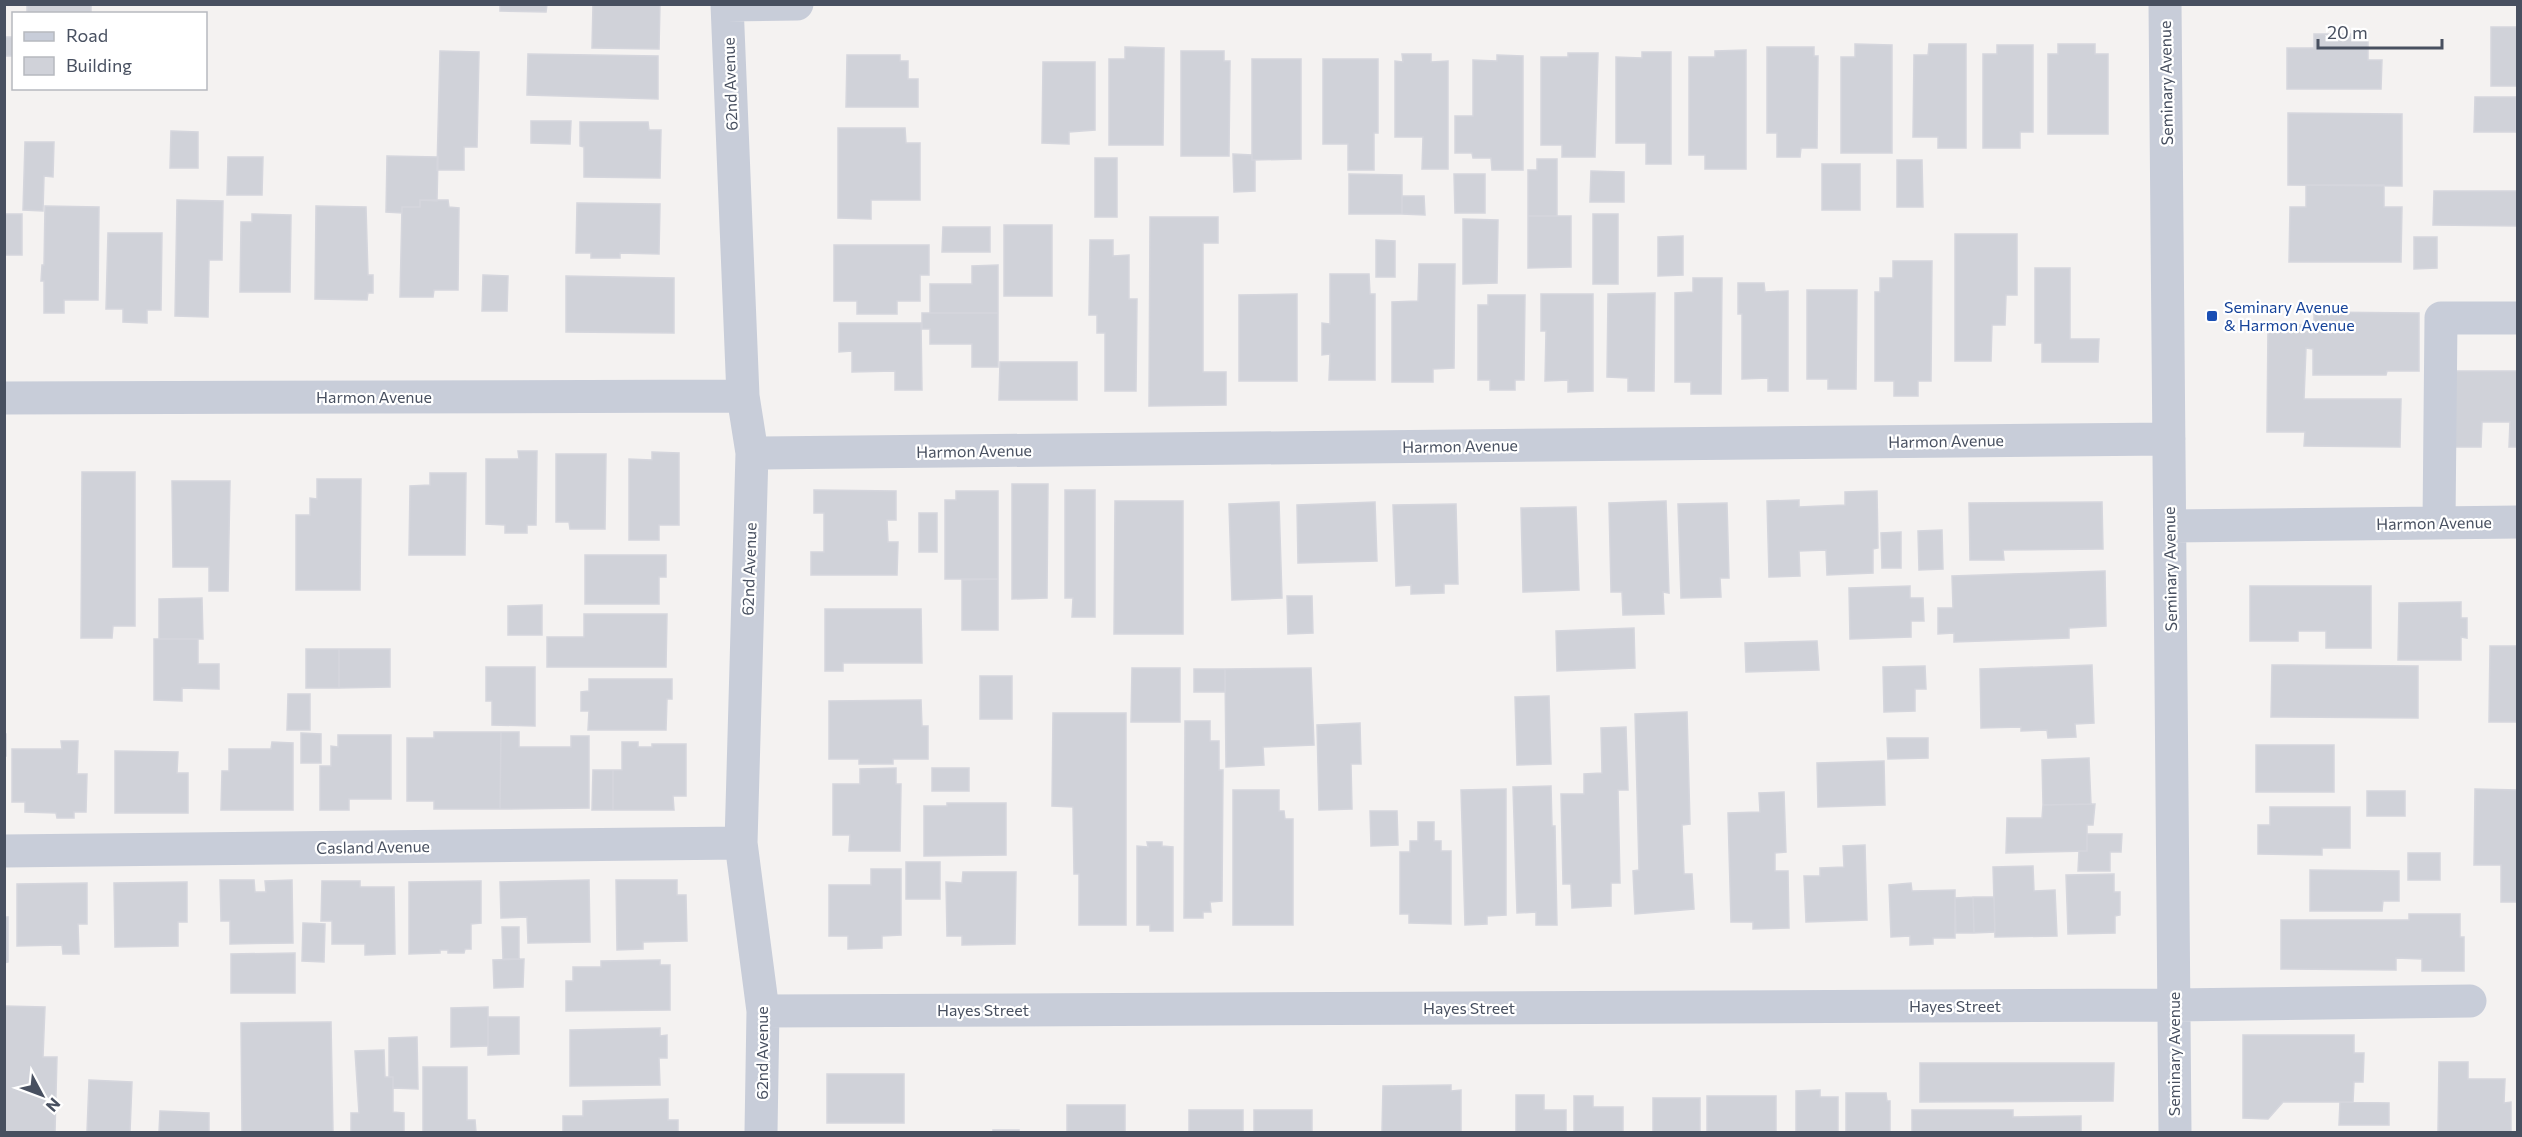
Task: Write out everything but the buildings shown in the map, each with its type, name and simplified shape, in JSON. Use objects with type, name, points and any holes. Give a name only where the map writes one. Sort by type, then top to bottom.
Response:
[{"type":"street","points":[[727,5],[797,4]]},
{"type":"street","name":"Seminary Avenue","points":[[2165,4],[2175,1132]]},
{"type":"street","name":"62nd Avenue","points":[[727,5],[743,396],[752,453],[741,843],[763,1011],[761,1132]]},
{"type":"street","points":[[2439,523],[2441,318],[2517,318]]},
{"type":"street","name":"Harmon Avenue","points":[[4,398],[743,396]]},
{"type":"street","name":"Harmon Avenue","points":[[752,453],[2169,439]]},
{"type":"street","name":"Harmon Avenue","points":[[2169,526],[2517,522]]},
{"type":"street","name":"Casland Avenue","points":[[4,851],[741,843]]},
{"type":"street","name":"Hayes Street","points":[[763,1011],[2174,1005],[2470,1001]]},
{"type":"place","name":"Seminary Avenue & Harmon Avenue","points":[[2212,316]]}]
